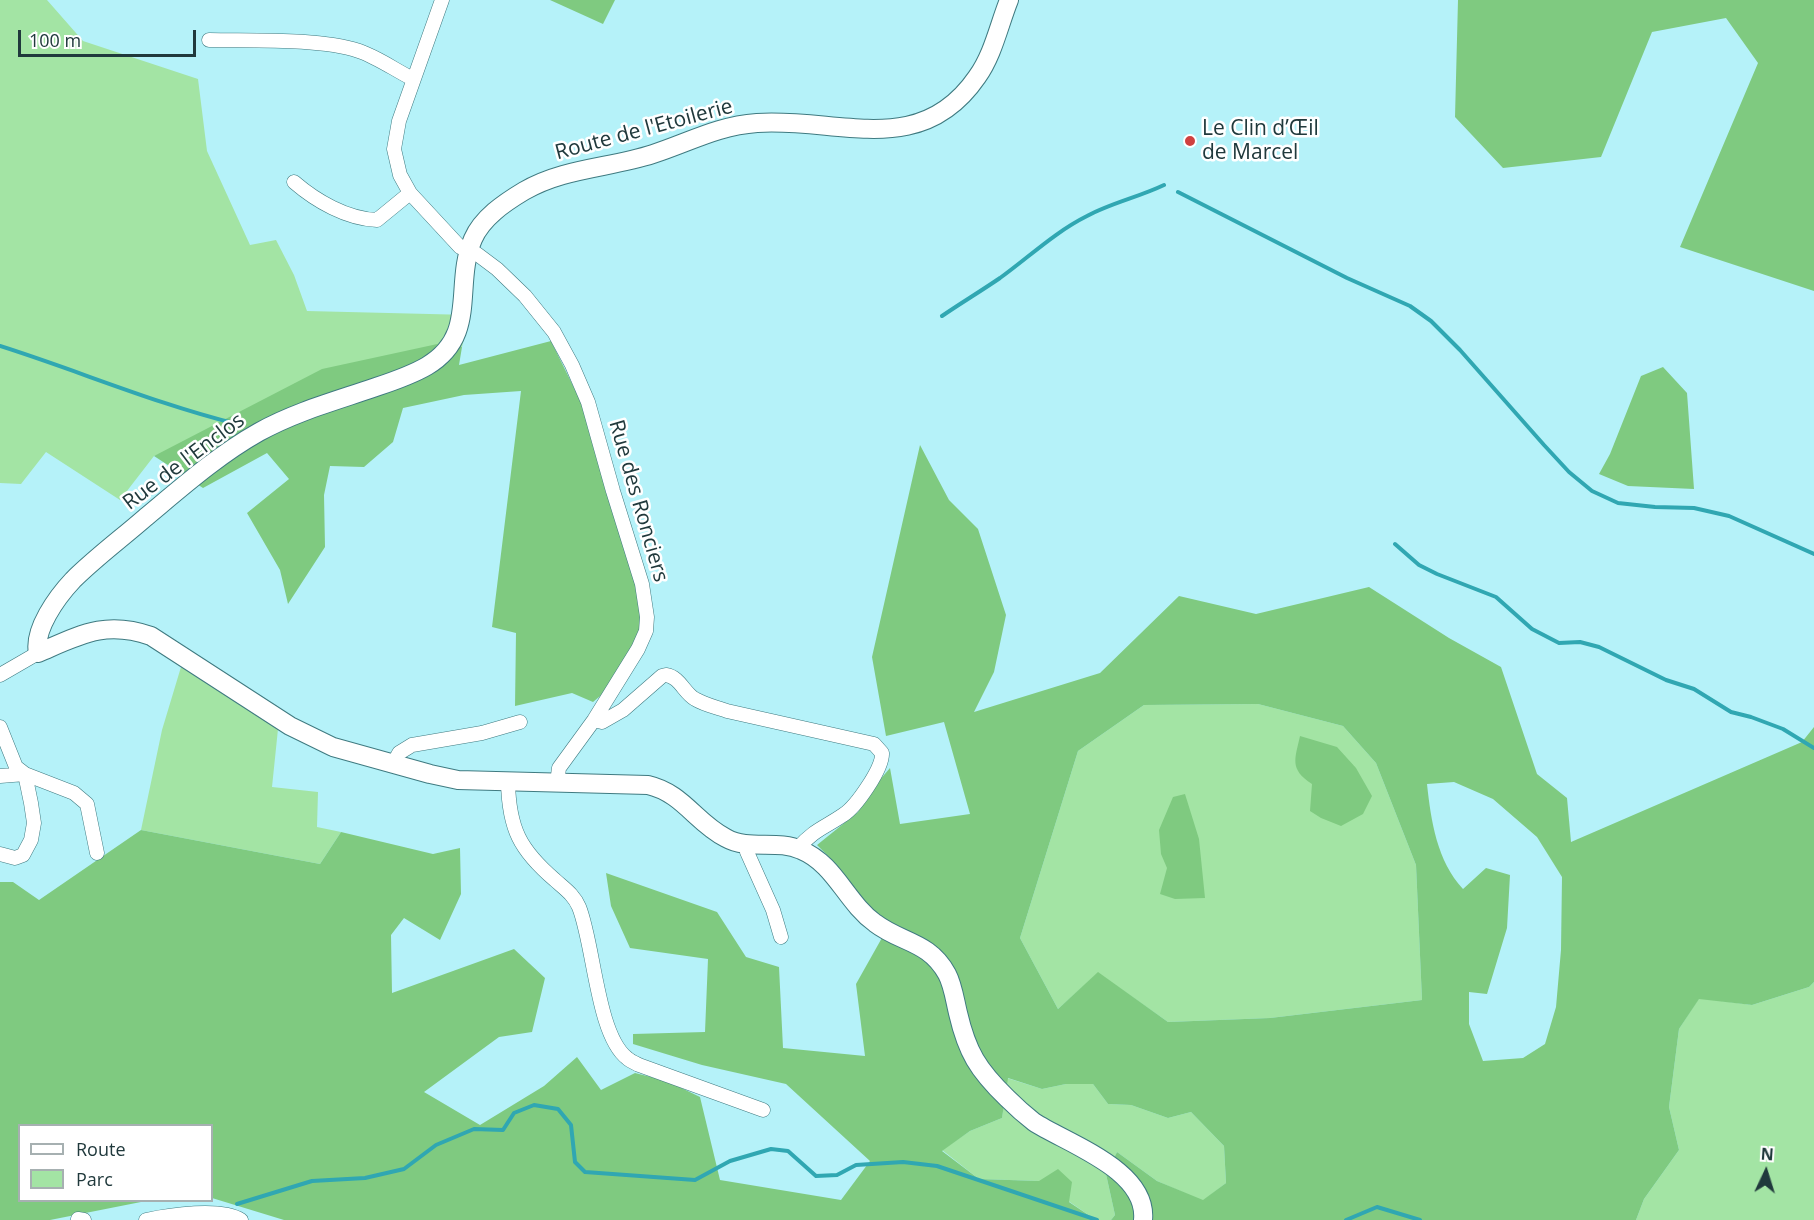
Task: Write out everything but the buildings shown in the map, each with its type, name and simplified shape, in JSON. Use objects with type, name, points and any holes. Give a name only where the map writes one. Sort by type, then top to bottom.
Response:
[{"type":"street","name":"Rue des Ronciers","points":[[442,0],[399,121],[394,149],[400,175],[410,193],[460,247],[477,254],[497,269],[525,296],[554,332],[588,402],[642,584],[648,617],[646,631],[638,649],[594,720],[559,768],[557,783]]},
{"type":"street","name":"Route de l'Etoilerie","points":[[468,251],[474,236],[487,217],[526,190],[580,170],[653,154],[709,131],[757,123],[814,124],[886,130],[924,122],[946,109],[964,94],[978,77],[986,62],[1009,0]]},
{"type":"street","points":[[210,40],[305,43],[347,47],[362,52],[413,80]]},
{"type":"street","points":[[294,182],[311,197],[362,220],[377,220],[410,193]]},
{"type":"street","name":"Rue de l'Enclos","points":[[38,653],[37,639],[45,618],[72,582],[223,455],[260,432],[296,415],[398,380],[427,366],[446,351],[457,334],[462,313],[468,251]]},
{"type":"street","points":[[0,675],[38,653],[80,635],[97,630],[121,628],[135,630],[151,636],[290,726],[333,747],[458,780],[632,784],[660,788],[680,799],[714,831],[736,843],[779,844],[798,848],[826,866],[858,907],[875,923],[930,950],[948,975],[964,1039],[975,1063],[1006,1097],[1033,1121],[1105,1161],[1129,1181],[1141,1200],[1143,1220]]},
{"type":"street","points":[[594,720],[602,722],[623,710],[666,675],[676,679],[695,699],[727,711],[874,744],[882,753],[883,760],[855,803],[844,815],[810,835],[798,848]]},
{"type":"street","points":[[393,764],[399,753],[412,745],[482,733],[520,722]]},
{"type":"street","points":[[0,727],[16,767],[25,774],[74,793],[87,804],[97,853]]},
{"type":"street","points":[[0,776],[25,774]]},
{"type":"street","points":[[0,854],[15,858],[24,855],[31,840],[34,823],[25,774]]},
{"type":"street","points":[[508,782],[509,809],[512,826],[518,839],[533,861],[572,894],[578,905],[591,947],[599,1000],[619,1049],[626,1058],[639,1065],[763,1110]]},
{"type":"street","points":[[747,844],[747,852],[781,937]]},
{"type":"street","points":[[146,1220],[164,1216],[221,1213],[241,1220]]},
{"type":"green space","points":[[0,0],[47,0],[83,41],[198,79],[207,151],[250,245],[276,240],[294,275],[307,311],[470,315],[462,347],[442,343],[154,456],[120,500],[46,452],[21,484],[0,483]]},
{"type":"green space","points":[[550,0],[615,0],[603,24]]},
{"type":"green space","points":[[1458,0],[1814,0],[1814,291],[1680,247],[1758,63],[1726,18],[1652,32],[1601,157],[1503,168],[1455,117]]},
{"type":"green space","points":[[551,341],[584,408],[640,587],[642,629],[605,692],[593,702],[572,693],[515,706],[516,633],[492,627],[521,391],[464,395],[403,408],[393,442],[364,467],[330,466],[324,495],[325,547],[288,604],[280,570],[247,513],[289,479],[267,453],[203,488],[154,456],[322,369],[442,343],[462,347],[459,365]]},
{"type":"green space","points":[[1663,367],[1687,393],[1694,489],[1628,486],[1599,474],[1610,454],[1641,376]]},
{"type":"green space","points":[[920,445],[949,500],[978,529],[1006,615],[994,672],[974,712],[1100,673],[1179,596],[1256,614],[1369,587],[1449,638],[1501,667],[1537,774],[1567,798],[1571,842],[1802,742],[1814,727],[1814,982],[1809,987],[1752,1005],[1699,999],[1679,1029],[1669,1107],[1679,1150],[1644,1199],[1636,1220],[1111,1220],[1115,1215],[1106,1174],[1117,1152],[1157,1181],[1203,1200],[1226,1183],[1224,1146],[1191,1112],[1168,1118],[1131,1105],[1108,1104],[1093,1084],[1066,1084],[1042,1089],[1008,1078],[1002,1118],[970,1131],[942,1151],[979,1179],[1039,1181],[1058,1169],[1072,1182],[1069,1202],[1096,1220],[284,1220],[213,1198],[213,1124],[18,1124],[18,1202],[141,1202],[50,1220],[0,1220],[0,882],[13,882],[39,900],[141,830],[320,864],[341,832],[433,854],[460,848],[461,894],[440,940],[404,918],[391,935],[392,993],[514,949],[545,978],[532,1032],[499,1037],[424,1092],[480,1125],[544,1086],[577,1057],[601,1090],[635,1073],[667,1081],[700,1097],[720,1180],[841,1200],[870,1161],[786,1084],[702,1065],[633,1044],[633,1034],[705,1032],[708,959],[630,948],[611,906],[606,873],[717,912],[746,957],[779,967],[783,1048],[865,1056],[856,984],[883,936],[836,864],[817,845],[858,812],[872,789],[890,768],[900,824],[970,814],[944,722],[886,736],[872,657]],"holes":[[[1258,704],[1343,726],[1376,763],[1416,865],[1422,1000],[1270,1018],[1168,1022],[1098,972],[1058,1009],[1020,938],[1078,751],[1144,705]],[[1454,782],[1493,799],[1537,837],[1562,877],[1561,950],[1556,1007],[1545,1044],[1523,1058],[1483,1061],[1469,1024],[1469,992],[1487,994],[1507,928],[1510,875],[1486,868],[1463,889],[1454,878],[1441,853],[1427,784]]]},
{"type":"green space","points":[[181,667],[278,729],[272,787],[318,792],[317,827],[341,832],[320,864],[141,830],[162,730]]},
{"type":"green space","points":[[1258,704],[1343,726],[1376,763],[1416,865],[1422,1000],[1270,1018],[1168,1022],[1098,973],[1058,1009],[1020,938],[1078,751],[1144,705]]},
{"type":"green space","points":[[1300,736],[1337,747],[1356,768],[1372,796],[1363,814],[1341,826],[1310,811],[1312,784],[1300,773],[1296,763]]},
{"type":"green space","points":[[1185,794],[1199,839],[1205,898],[1175,899],[1160,894],[1167,868],[1161,854],[1159,830],[1173,797]]},
{"type":"green space","points":[[1814,982],[1814,1220],[1636,1220],[1644,1199],[1679,1150],[1669,1107],[1679,1029],[1699,998],[1752,1005],[1809,987]]},
{"type":"green space","points":[[1007,1078],[1042,1089],[1066,1084],[1093,1084],[1108,1104],[1131,1105],[1168,1118],[1191,1112],[1224,1146],[1226,1183],[1203,1201],[1157,1181],[1117,1152],[1106,1174],[1115,1215],[1111,1220],[1096,1220],[1039,1181],[979,1179],[942,1150],[970,1131],[1002,1118]]},
{"type":"waterway","points":[[942,316],[1000,278],[1075,222],[1096,211],[1164,185]]},
{"type":"waterway","points":[[1178,192],[1347,278],[1410,306],[1431,321],[1460,350],[1569,472],[1592,491],[1618,503],[1694,508],[1729,516],[1814,554]]},
{"type":"waterway","points":[[0,346],[177,407],[237,424]]},
{"type":"waterway","points":[[1395,544],[1419,565],[1496,597],[1532,629],[1559,643],[1580,642],[1599,647],[1666,680],[1694,689],[1731,712],[1783,729],[1814,748]]},
{"type":"waterway","points":[[237,1204],[312,1181],[365,1178],[404,1169],[436,1145],[474,1129],[503,1130],[514,1113],[534,1105],[558,1109],[571,1125],[575,1162],[585,1172],[695,1180],[730,1161],[771,1149],[788,1151],[816,1176],[837,1175],[856,1165],[903,1162],[937,1166],[1097,1220]]},
{"type":"waterway","points":[[1346,1220],[1377,1207],[1420,1220]]},
{"type":"place","name":"Le Clin d’Œil de Marcel","points":[[1190,141]]}]
